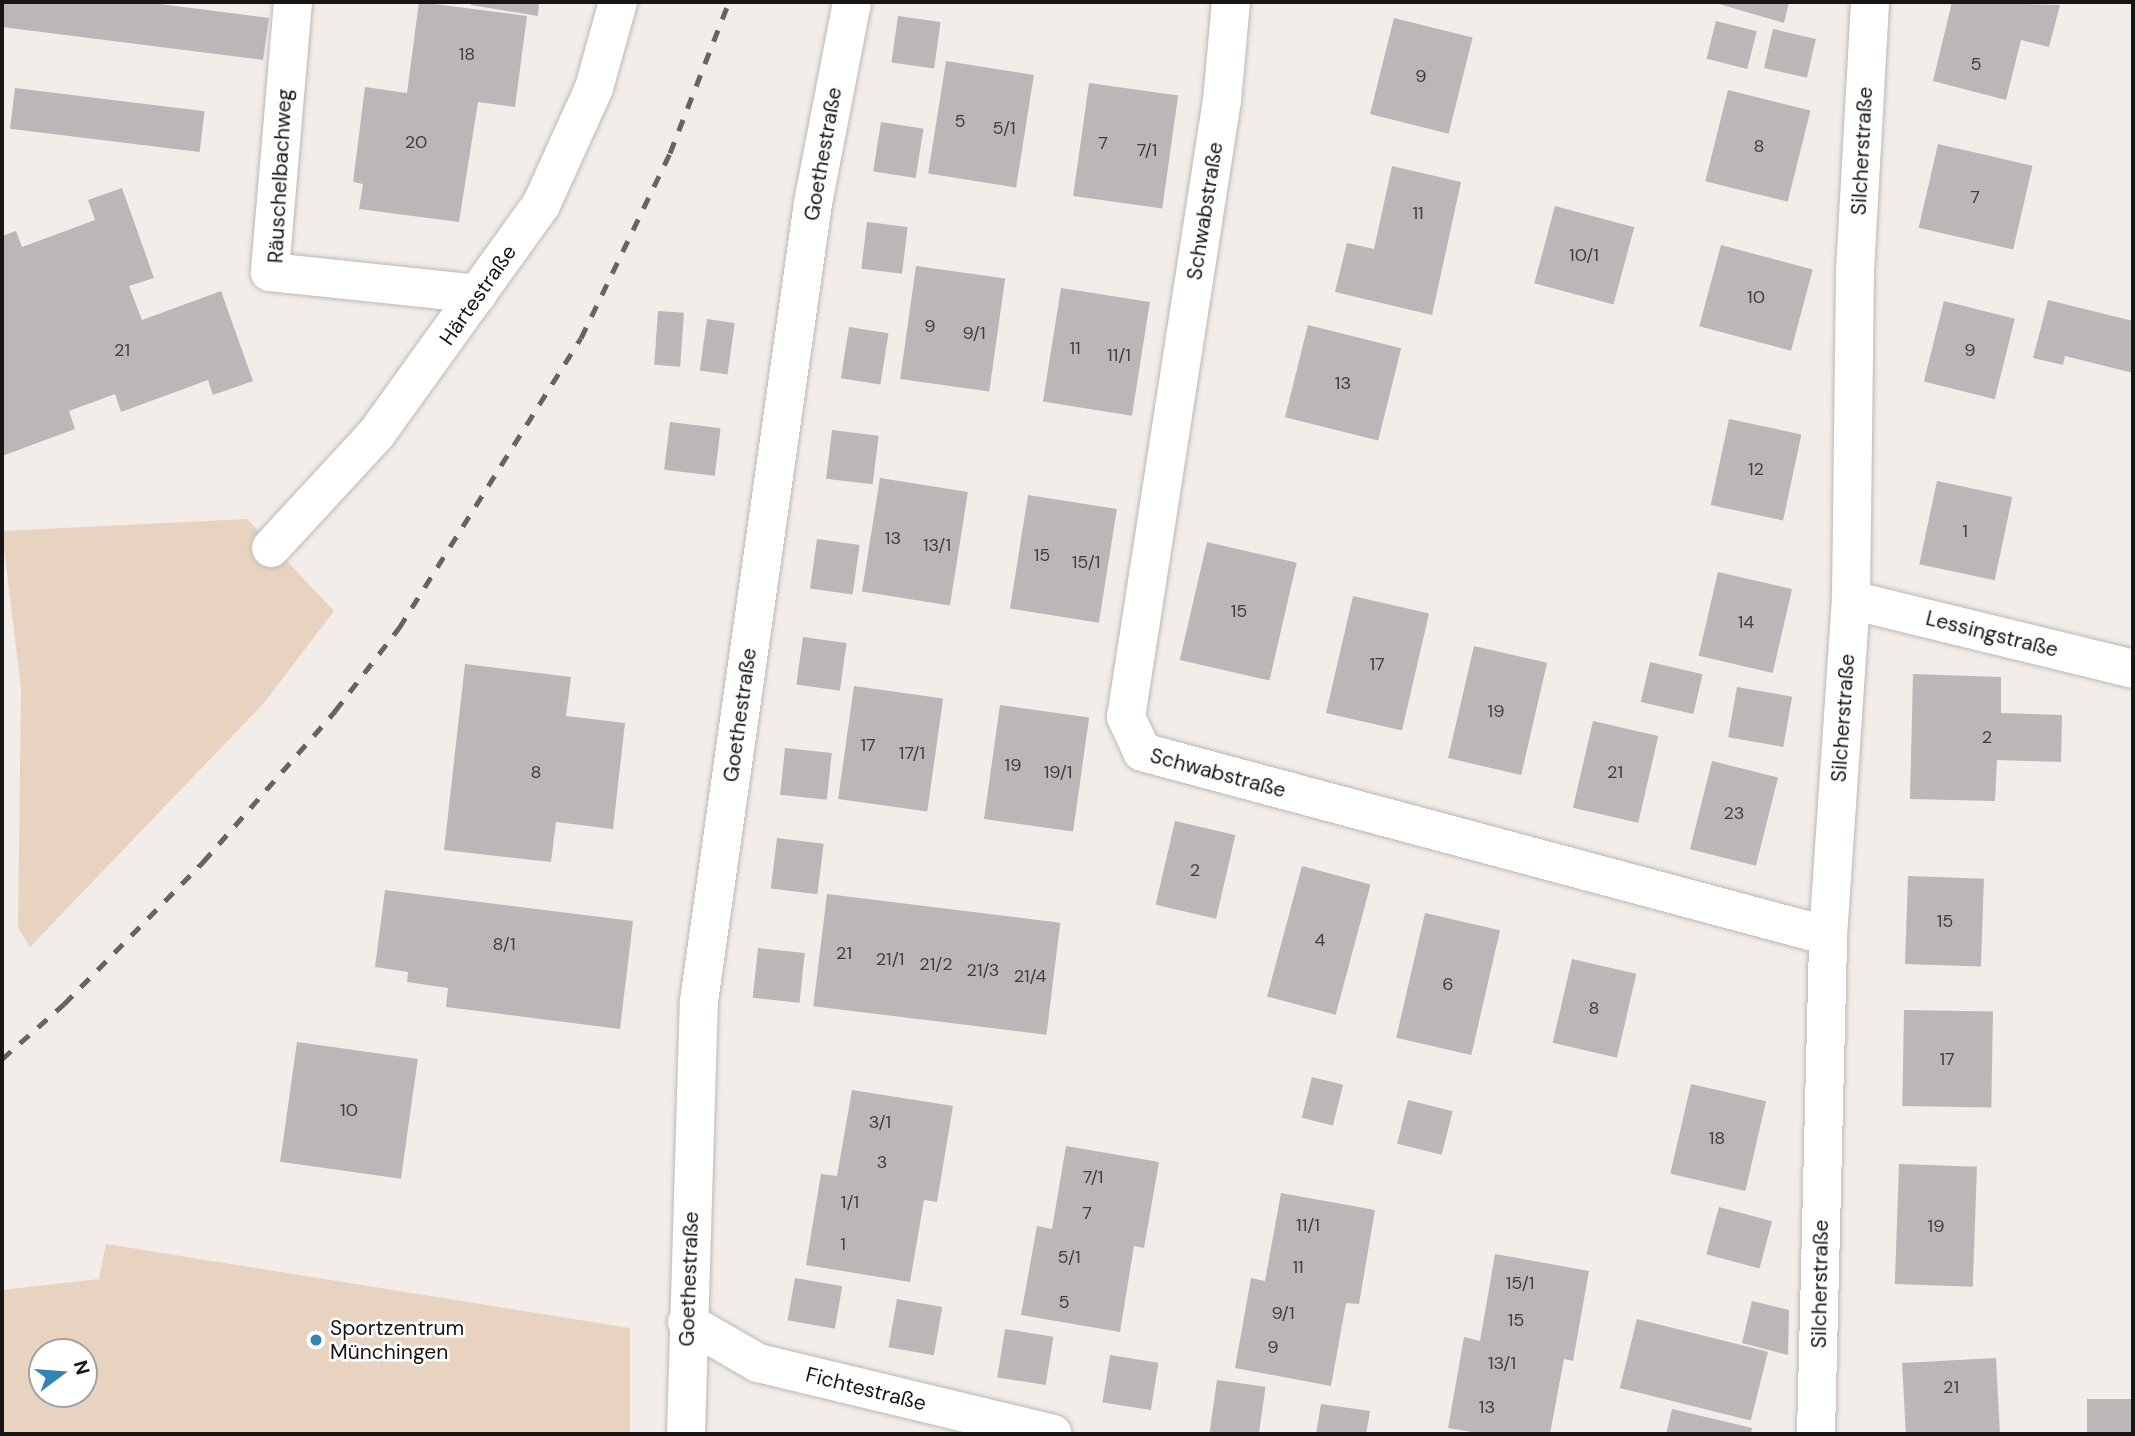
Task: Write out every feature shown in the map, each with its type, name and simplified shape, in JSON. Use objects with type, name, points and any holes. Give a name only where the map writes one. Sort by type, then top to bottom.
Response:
[{"type":"street","name":"Räuschelbachweg","points":[[293,2],[270,272],[478,294]]},
{"type":"street","name":"Härtestraße","points":[[271,548],[377,433],[541,205],[569,150],[618,2]]},
{"type":"street","name":"Goethestraße","points":[[686,1434],[687,1322],[699,1001],[813,203],[852,2]]},
{"type":"street","name":"Schwabstraße","points":[[1231,2],[1222,100],[1126,717],[1142,752],[1828,936]]},
{"type":"street","name":"Silcherstraße","points":[[1816,1434],[1828,936],[1851,600],[1855,271],[1870,2]]},
{"type":"street","name":"Lessingstraße","points":[[1851,600],[2133,668]]},
{"type":"street","name":"Fichtestraße","points":[[687,1322],[758,1363],[1053,1434]]},
{"type":"shaded area","points":[[247,519],[334,611],[264,703],[30,947],[18,928],[21,689],[2,531]]},
{"type":"shaded area","name":"Sportzentrum Münchingen","points":[[106,1244],[630,1328],[630,1434],[2,1434],[2,1290],[99,1279]]},
{"type":"building","points":[[2,2],[144,2],[269,18],[263,60],[2,27]]},
{"type":"building","points":[[419,2],[527,16],[515,107],[478,102],[459,222],[359,209],[363,184],[353,182],[365,87],[407,93]]},
{"type":"building","points":[[471,2],[539,2],[538,16],[471,5]]},
{"type":"building","points":[[1712,2],[1789,2],[1784,23]]},
{"type":"building","points":[[1952,2],[2060,5],[2049,47],[2021,40],[2006,100],[1933,81]]},
{"type":"building","points":[[898,16],[941,22],[934,69],[891,63]]},
{"type":"building","points":[[1394,18],[1473,38],[1449,134],[1370,114]]},
{"type":"building","points":[[1716,21],[1757,31],[1747,69],[1707,59]]},
{"type":"building","points":[[1773,29],[1816,39],[1807,78],[1764,68]]},
{"type":"building","points":[[946,61],[1034,75],[1016,188],[928,174]]},
{"type":"building","points":[[1089,83],[1178,96],[1162,208],[1073,196]]},
{"type":"building","points":[[15,88],[205,111],[200,152],[10,129]]},
{"type":"building","points":[[1728,90],[1810,111],[1788,202],[1705,181]]},
{"type":"building","points":[[881,122],[923,129],[916,178],[873,171]]},
{"type":"building","points":[[1938,144],[2033,166],[2013,250],[1919,228]]},
{"type":"building","points":[[1392,166],[1461,182],[1432,315],[1335,292],[1347,243],[1374,249]]},
{"type":"building","points":[[122,188],[154,278],[129,286],[142,320],[221,291],[253,381],[213,395],[208,380],[121,412],[115,394],[69,411],[75,429],[2,456],[2,236],[16,231],[22,247],[95,220],[88,200]]},
{"type":"building","points":[[1555,206],[1634,227],[1614,304],[1534,283]]},
{"type":"building","points":[[867,222],[908,227],[902,274],[861,269]]},
{"type":"building","points":[[1721,245],[1813,270],[1791,351],[1699,326]]},
{"type":"building","points":[[916,266],[1005,279],[989,391],[900,379]]},
{"type":"building","points":[[1061,288],[1150,302],[1132,416],[1043,402]]},
{"type":"building","points":[[2048,300],[2133,321],[2133,373],[2065,356],[2063,365],[2033,358]]},
{"type":"building","points":[[1944,301],[2015,319],[1995,399],[1924,382]]},
{"type":"building","points":[[658,311],[684,313],[680,367],[654,365]]},
{"type":"building","points":[[707,319],[735,323],[727,374],[700,370]]},
{"type":"building","points":[[1308,325],[1401,348],[1378,440],[1285,417]]},
{"type":"building","points":[[849,327],[889,333],[880,385],[841,378]]},
{"type":"building","points":[[1729,419],[1801,434],[1783,520],[1711,505]]},
{"type":"building","points":[[670,422],[721,428],[715,476],[664,470]]},
{"type":"building","points":[[832,430],[879,436],[873,484],[826,479]]},
{"type":"building","points":[[880,478],[968,492],[950,606],[862,592]]},
{"type":"building","points":[[1937,481],[2012,497],[1995,580],[1919,564]]},
{"type":"building","points":[[1028,495],[1117,509],[1099,623],[1010,609]]},
{"type":"building","points":[[817,539],[860,545],[853,594],[810,589]]},
{"type":"building","points":[[1207,542],[1297,563],[1269,681],[1180,660]]},
{"type":"building","points":[[1718,572],[1792,589],[1773,673],[1699,656]]},
{"type":"building","points":[[1353,596],[1429,614],[1402,730],[1326,713]]},
{"type":"building","points":[[803,637],[847,643],[840,691],[796,685]]},
{"type":"building","points":[[1474,646],[1547,663],[1521,775],[1448,758]]},
{"type":"building","points":[[1650,662],[1703,674],[1693,714],[1641,702]]},
{"type":"building","points":[[465,664],[571,677],[566,716],[625,723],[613,829],[556,822],[551,862],[444,850]]},
{"type":"building","points":[[1913,674],[2001,677],[2001,713],[2062,715],[2061,762],[1997,760],[1995,801],[1910,799]]},
{"type":"building","points":[[854,686],[943,699],[927,811],[838,799]]},
{"type":"building","points":[[1737,687],[1792,697],[1783,747],[1728,737]]},
{"type":"building","points":[[1000,705],[1089,718],[1073,831],[984,819]]},
{"type":"building","points":[[1593,721],[1658,736],[1638,823],[1573,808]]},
{"type":"building","points":[[785,748],[832,753],[827,800],[780,795]]},
{"type":"building","points":[[1712,761],[1778,777],[1756,866],[1690,849]]},
{"type":"building","points":[[1175,821],[1235,835],[1216,919],[1156,905]]},
{"type":"building","points":[[777,838],[824,844],[817,894],[771,889]]},
{"type":"building","points":[[1302,866],[1371,884],[1336,1015],[1267,996]]},
{"type":"building","points":[[1908,876],[1984,879],[1981,967],[1905,964]]},
{"type":"building","points":[[385,890],[633,921],[620,1029],[446,1007],[448,988],[407,982],[408,972],[375,967]]},
{"type":"building","points":[[827,894],[1060,923],[1046,1035],[813,1006]]},
{"type":"building","points":[[1425,913],[1500,930],[1471,1055],[1396,1038]]},
{"type":"building","points":[[758,948],[805,953],[800,1003],[753,998]]},
{"type":"building","points":[[1572,959],[1636,974],[1617,1058],[1553,1043]]},
{"type":"building","points":[[1904,1010],[1993,1012],[1991,1108],[1902,1106]]},
{"type":"building","points":[[297,1042],[418,1059],[401,1179],[280,1162]]},
{"type":"building","points":[[1312,1077],[1343,1085],[1333,1125],[1302,1118]]},
{"type":"building","points":[[1691,1084],[1766,1101],[1745,1191],[1670,1174]]},
{"type":"building","points":[[852,1090],[953,1106],[937,1202],[924,1200],[910,1282],[806,1265],[821,1174],[837,1176]]},
{"type":"building","points":[[1408,1100],[1453,1111],[1442,1155],[1397,1144]]},
{"type":"building","points":[[1066,1146],[1159,1162],[1144,1248],[1134,1246],[1120,1332],[1021,1315],[1037,1226],[1052,1229]]},
{"type":"building","points":[[1899,1164],[1977,1167],[1973,1287],[1895,1284]]},
{"type":"building","points":[[1281,1193],[1375,1210],[1359,1304],[1346,1303],[1331,1386],[1235,1368],[1251,1278],[1265,1281]]},
{"type":"building","points":[[1719,1207],[1772,1221],[1759,1269],[1706,1254]]},
{"type":"building","points":[[1495,1254],[1589,1271],[1573,1361],[1564,1359],[1550,1434],[1484,1434],[1448,1428],[1464,1337],[1480,1341]]},
{"type":"building","points":[[795,1278],[842,1286],[835,1329],[788,1320]]},
{"type":"building","points":[[897,1299],[942,1307],[934,1355],[888,1347]]},
{"type":"building","points":[[1752,1301],[1789,1310],[1788,1355],[1742,1343]]},
{"type":"building","points":[[1637,1319],[1768,1352],[1751,1421],[1620,1388]]},
{"type":"building","points":[[1005,1329],[1053,1337],[1046,1385],[997,1377]]},
{"type":"building","points":[[1110,1355],[1158,1363],[1151,1410],[1102,1402]]},
{"type":"building","points":[[1996,1358],[2000,1434],[1906,1434],[1902,1363]]},
{"type":"building","points":[[1217,1380],[1266,1387],[1259,1434],[1210,1431]]},
{"type":"building","points":[[2087,1399],[2133,1399],[2133,1434],[2087,1434]]},
{"type":"building","points":[[1321,1404],[1370,1411],[1366,1434],[1316,1434]]},
{"type":"building","points":[[1672,1409],[1752,1428],[1751,1434],[1666,1434]]},
{"type":"railway","points":[[2,1059],[64,1004],[203,862],[335,711],[399,628],[581,338],[670,153],[729,2]]},
{"type":"place","name":"Sportzentrum Münchingen","points":[[316,1340]]}]
